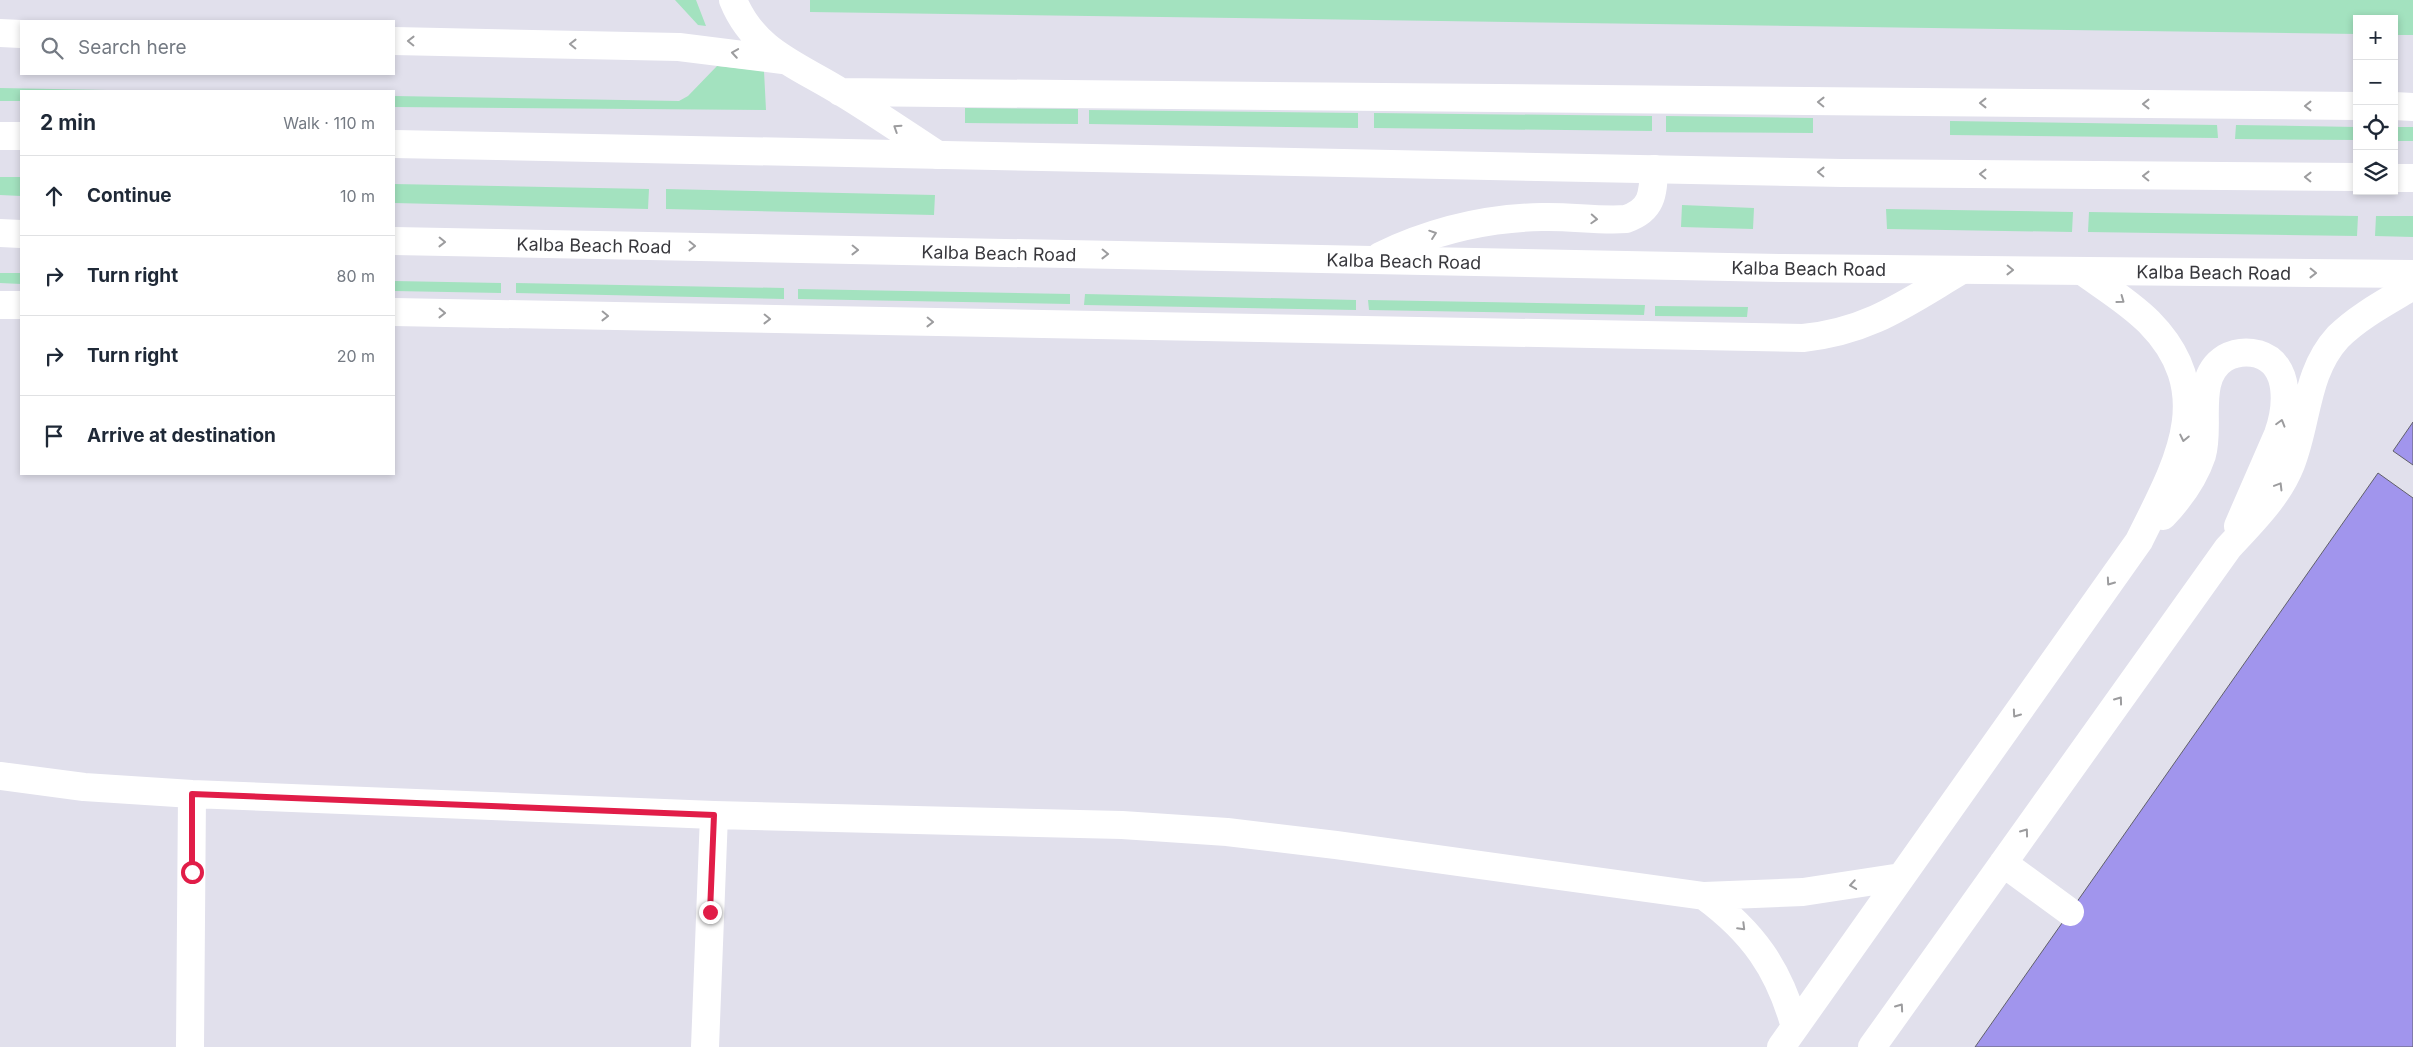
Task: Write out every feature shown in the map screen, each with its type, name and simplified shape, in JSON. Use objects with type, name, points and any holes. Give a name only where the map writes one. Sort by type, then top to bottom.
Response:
[{"type":"main road","points":[[733,0],[752,32],[783,60],[840,92],[938,155]]},
{"type":"main road","points":[[0,34],[20,34]]},
{"type":"main road","points":[[395,41],[679,47],[783,60]]},
{"type":"main road","points":[[840,92],[2353,106]]},
{"type":"main road","points":[[2398,106],[2413,107]]},
{"type":"main road","points":[[0,136],[20,136]]},
{"type":"main road","points":[[395,144],[1654,169],[2353,177]]},
{"type":"main road","points":[[1372,260],[1429,235],[1473,223],[1543,217],[1626,219],[1637,215],[1646,207],[1652,196],[1654,169]]},
{"type":"main road","points":[[2398,178],[2413,178]]},
{"type":"main road","points":[[0,233],[20,234]]},
{"type":"main road","name":"Kalba Beach Road","points":[[395,241],[1962,270],[2413,274]]},
{"type":"main road","points":[[395,312],[1803,338],[1849,330],[1870,322],[1962,270]]},
{"type":"main road","points":[[2082,271],[2148,320],[2166,343],[2182,376],[2187,397],[2187,420],[2184,442],[2171,476],[2139,541]]},
{"type":"main road","points":[[1872,1047],[2228,548],[2263,510],[2290,466],[2299,442],[2308,395],[2315,374],[2325,355],[2338,338],[2354,323],[2413,286]]},
{"type":"main road","points":[[0,305],[20,305]]},
{"type":"main road","points":[[1788,1037],[2139,541],[2174,504],[2196,471],[2202,453],[2206,433],[2205,398],[2213,370],[2222,360],[2234,353],[2247,352],[2260,354],[2272,361],[2280,371],[2285,403],[2278,434],[2228,548]]},
{"type":"main road","points":[[0,776],[84,787],[192,794],[714,815],[1122,825],[1227,832],[1336,844],[1704,896],[1803,892],[1901,877]]},
{"type":"main road","points":[[190,1047],[192,794]]},
{"type":"main road","points":[[704,1047],[714,815]]},
{"type":"main road","points":[[2003,863],[2070,912]]},
{"type":"main road","points":[[1704,896],[1733,919],[1762,952],[1788,1001],[1788,1037]]},
{"type":"green space","points":[[675,0],[696,0],[706,26],[698,25]]},
{"type":"green space","points":[[810,0],[2413,0],[2413,35],[2398,35],[2398,15],[2353,15],[2353,34],[810,12]]},
{"type":"green space","points":[[717,66],[764,71],[766,110],[395,107],[395,96],[679,101],[688,96]]},
{"type":"green space","points":[[0,88],[107,90],[20,90],[20,101],[0,101]]},
{"type":"green space","points":[[965,108],[1078,109],[1078,124],[965,123]]},
{"type":"green space","points":[[1089,110],[1358,113],[1358,128],[1089,124]]},
{"type":"green space","points":[[1374,113],[1652,116],[1652,131],[1374,128]]},
{"type":"green space","points":[[1666,116],[1813,118],[1813,133],[1666,132]]},
{"type":"green space","points":[[1950,121],[2217,125],[2218,138],[1950,135]]},
{"type":"green space","points":[[2236,125],[2353,127],[2353,140],[2235,139]]},
{"type":"green space","points":[[2398,127],[2413,127],[2413,141],[2398,141]]},
{"type":"green space","points":[[0,177],[20,177],[20,196],[0,195]]},
{"type":"green space","points":[[395,184],[649,189],[648,209],[395,203]]},
{"type":"green space","points":[[666,189],[935,195],[934,215],[666,209]]},
{"type":"green space","points":[[1682,205],[1754,208],[1753,229],[1681,227]]},
{"type":"green space","points":[[1886,209],[2073,212],[2072,232],[1887,229]]},
{"type":"green space","points":[[2089,212],[2358,216],[2357,236],[2088,232]]},
{"type":"green space","points":[[2376,216],[2413,216],[2413,237],[2375,236]]},
{"type":"green space","points":[[0,273],[20,273],[20,284],[0,283]]},
{"type":"green space","points":[[395,281],[501,283],[501,293],[395,291]]},
{"type":"green space","points":[[516,283],[784,288],[784,299],[516,293]]},
{"type":"green space","points":[[798,289],[1070,294],[1070,304],[798,299]]},
{"type":"green space","points":[[1085,294],[1356,300],[1356,310],[1084,305]]},
{"type":"green space","points":[[1368,300],[1645,305],[1644,315],[1369,310]]},
{"type":"green space","points":[[1655,306],[1748,307],[1747,317],[1655,316]]},
{"type":"building","points":[[2413,422],[2413,465],[2393,451]]},
{"type":"building","points":[[2378,473],[2413,498],[2413,1047],[1975,1047]]},
{"type":"route","points":[[192,872],[192,794],[714,815],[710,912]]}]
